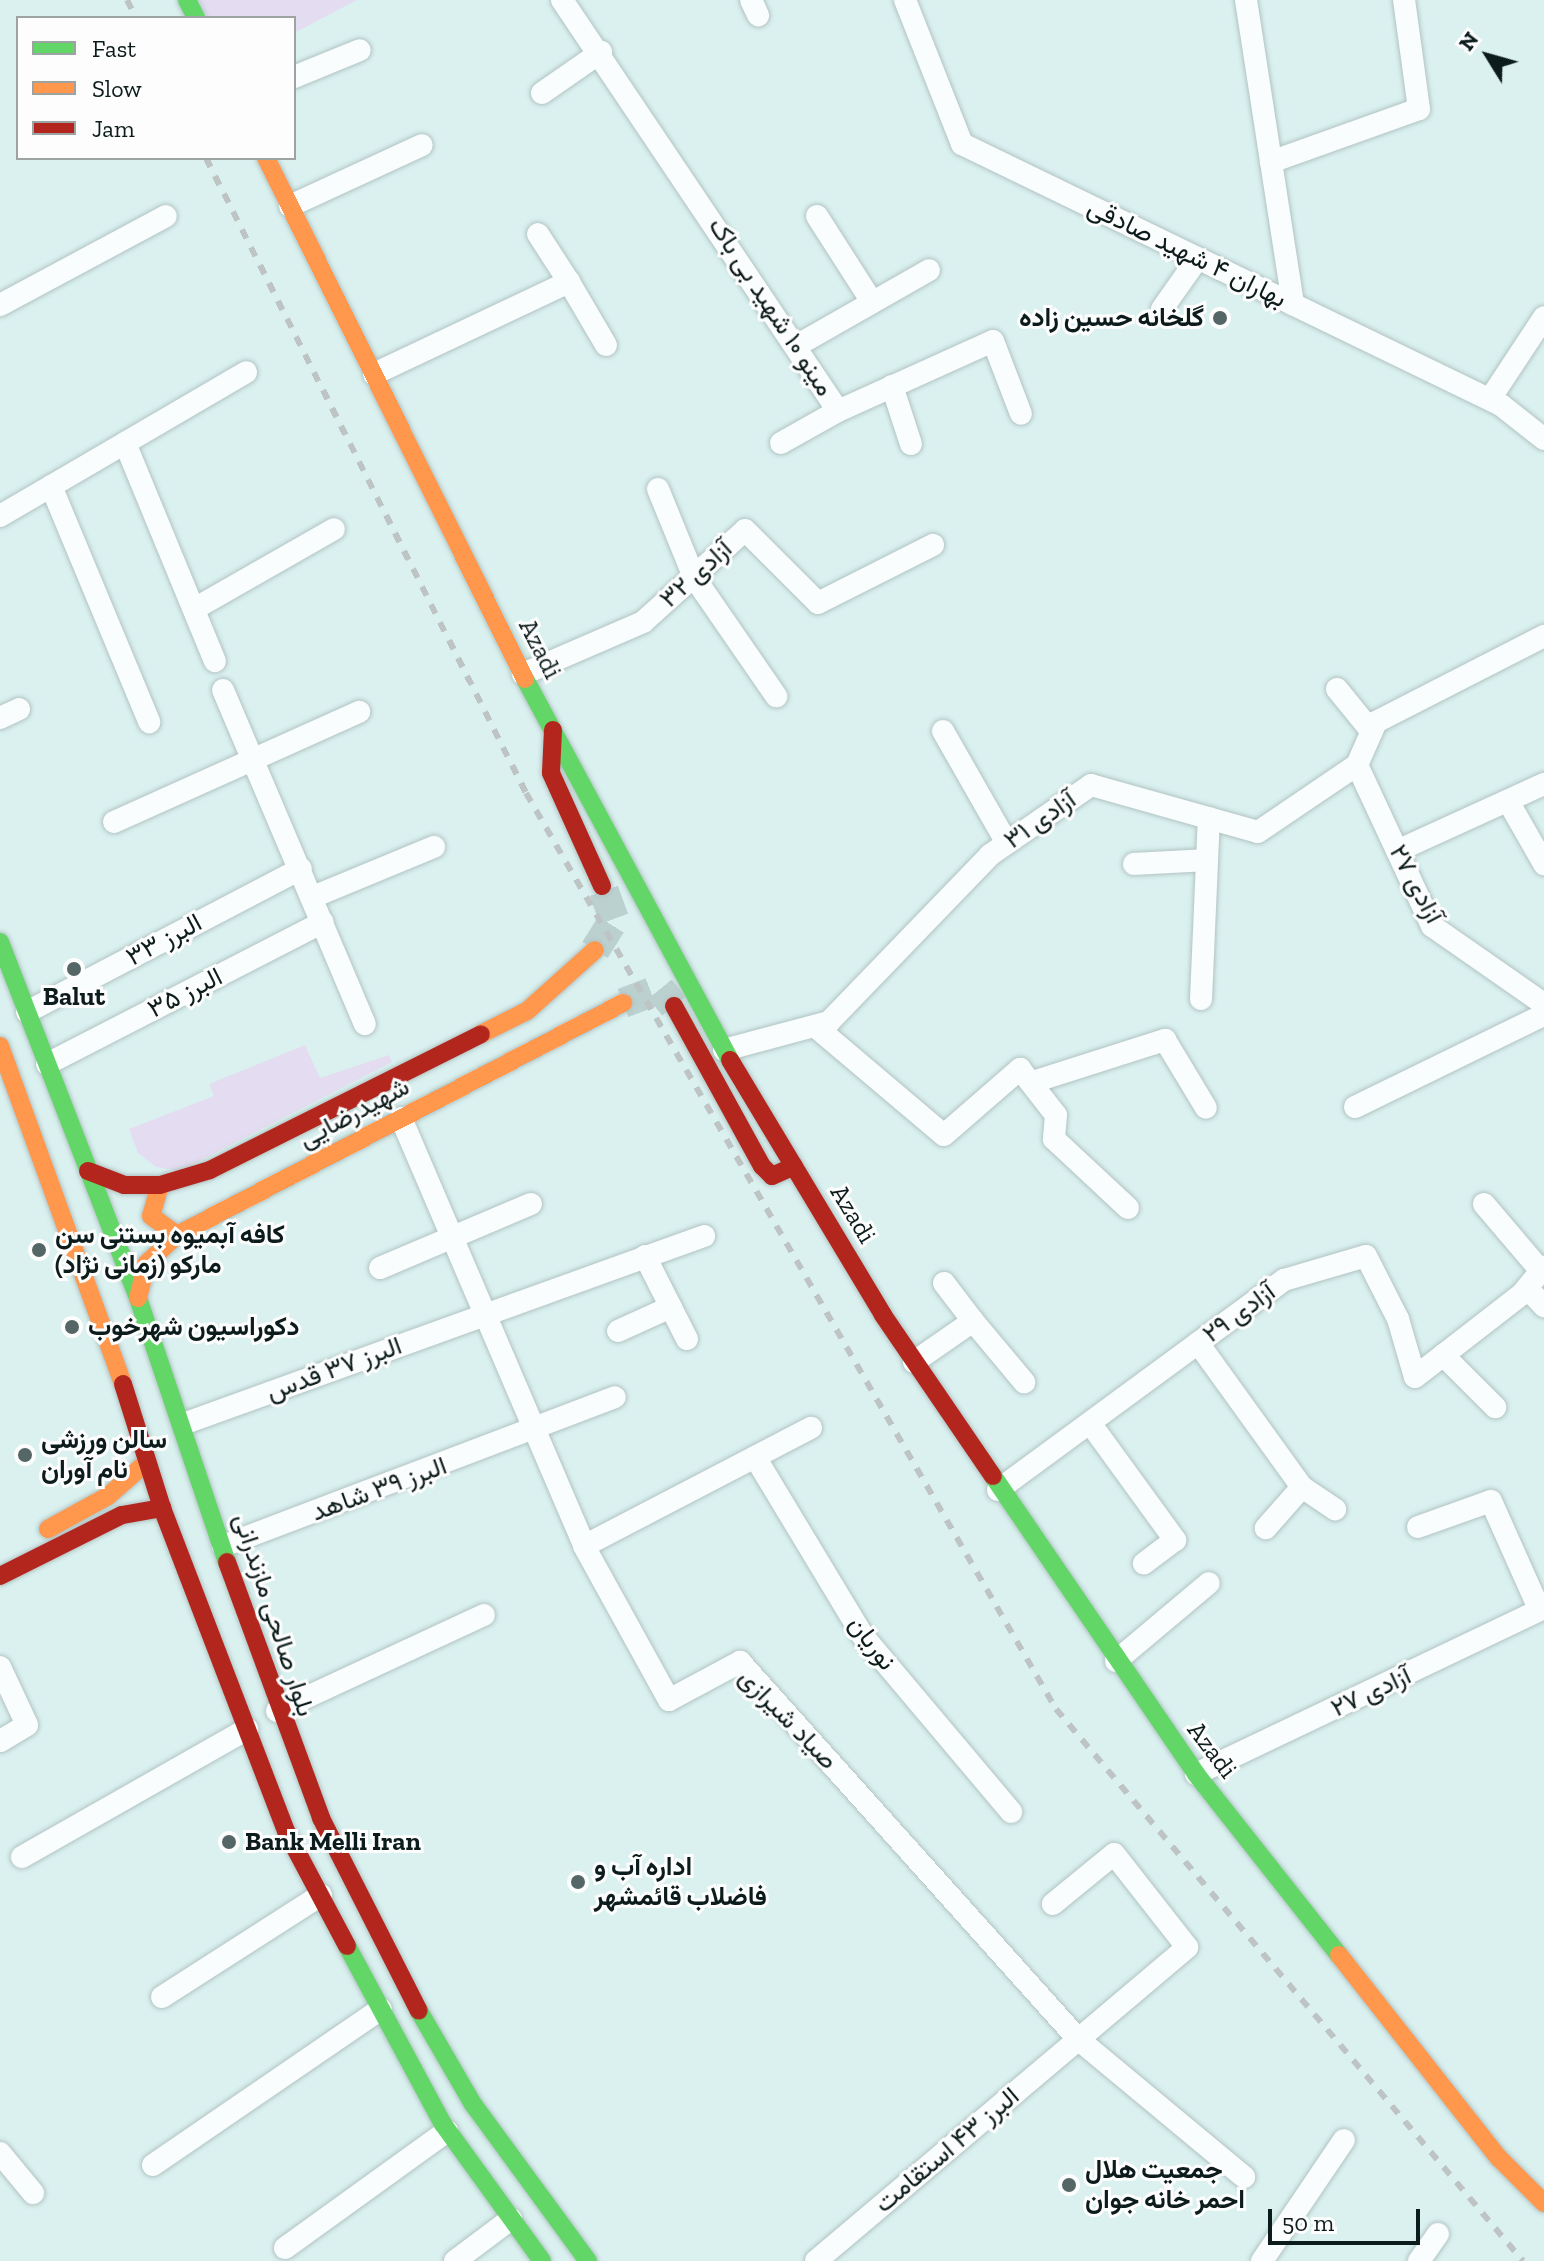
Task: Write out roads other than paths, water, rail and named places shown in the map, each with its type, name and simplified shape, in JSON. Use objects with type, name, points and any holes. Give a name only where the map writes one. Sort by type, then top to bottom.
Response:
[{"type":"main road","name":"Azadi","points":[[267,160],[523,674],[724,1050],[914,1362],[998,1490],[1196,1774],[1499,2158],[1544,2203]]},
{"type":"main road","points":[[553,728],[551,773],[602,886]]},
{"type":"main road","name":"بلوار صالحی مازندرانی","points":[[0,942],[138,1298],[183,1424],[277,1711],[407,1991],[473,2104],[588,2261]]},
{"type":"main road","name":"شهیدرضایی","points":[[88,1171],[124,1185],[160,1185],[210,1170],[527,1011],[595,950]]},
{"type":"main road","name":"شهیدرضایی","points":[[138,1298],[147,1263],[177,1235],[623,1003]]},
{"type":"main road","points":[[674,1006],[762,1166],[772,1176],[794,1166]]},
{"type":"main road","points":[[527,1011],[545,1043]]},
{"type":"main road","points":[[0,1046],[23,1116],[110,1342],[162,1508],[247,1729],[321,1895],[447,2131],[542,2261]]},
{"type":"main road","points":[[0,1100],[23,1116]]},
{"type":"main road","points":[[160,1185],[151,1216],[177,1235]]},
{"type":"main road","points":[[0,1553],[108,1496],[147,1462]]},
{"type":"main road","points":[[0,1576],[122,1515],[162,1508]]},
{"type":"street","name":"مینو ۱۰ شهید بی باک","points":[[562,0],[601,52],[838,411],[993,341],[1021,414]]},
{"type":"street","name":"بهاران ۴ شهید صادقی","points":[[905,0],[962,144],[1490,399],[1544,439]]},
{"type":"street","points":[[1246,0],[1293,304]]},
{"type":"street","points":[[1271,162],[1419,109],[1404,0]]},
{"type":"street","points":[[296,76],[360,50]]},
{"type":"street","points":[[542,93],[601,52]]},
{"type":"street","points":[[290,206],[422,145]]},
{"type":"street","points":[[0,305],[166,216]]},
{"type":"street","points":[[817,216],[872,302]]},
{"type":"street","points":[[538,234],[606,345]]},
{"type":"street","points":[[1162,309],[1198,258]]},
{"type":"street","points":[[796,346],[929,270]]},
{"type":"street","points":[[374,374],[569,282]]},
{"type":"street","points":[[1490,399],[1544,317]]},
{"type":"street","points":[[0,516],[246,372]]},
{"type":"street","points":[[892,386],[911,444]]},
{"type":"street","points":[[781,443],[838,411]]},
{"type":"street","points":[[125,443],[215,661]]},
{"type":"street","points":[[51,486],[149,722]]},
{"type":"street","points":[[658,489],[694,577],[776,696]]},
{"type":"street","points":[[194,609],[334,529]]},
{"type":"street","name":"آزادی ۳۲","points":[[523,674],[643,622],[745,530],[818,603],[933,545]]},
{"type":"street","points":[[1357,765],[1374,727],[1544,636]]},
{"type":"street","points":[[1337,689],[1374,727]]},
{"type":"street","points":[[223,690],[254,756],[365,1024]]},
{"type":"street","points":[[114,822],[254,756],[359,712]]},
{"type":"street","points":[[943,731],[1007,843]]},
{"type":"street","name":"آزادی ۳۱","points":[[724,1050],[816,1027],[1007,843],[1091,785],[1258,832],[1357,765]]},
{"type":"street","name":"آزادی ۲۷","points":[[1357,765],[1432,926],[1542,1004]]},
{"type":"street","points":[[1397,851],[1544,784]]},
{"type":"street","points":[[1508,801],[1544,864]]},
{"type":"street","points":[[1201,999],[1209,818]]},
{"type":"street","points":[[313,897],[434,847]]},
{"type":"street","points":[[1134,864],[1207,860]]},
{"type":"street","name":"البرز ۳۳","points":[[27,1012],[301,869]]},
{"type":"street","name":"البرز ۳۵","points":[[47,1064],[323,922]]},
{"type":"street","points":[[1355,1107],[1542,1004]]},
{"type":"street","points":[[816,1027],[944,1135],[1020,1069],[1056,1115],[1054,1139],[1128,1208]]},
{"type":"street","points":[[1033,1082],[1165,1040],[1206,1108]]},
{"type":"street","name":"صیاد شیرازی","points":[[401,1118],[584,1546],[669,1700],[740,1662],[1078,2039],[1244,2177]]},
{"type":"street","points":[[380,1268],[531,1204]]},
{"type":"street","points":[[1484,1204],[1537,1275],[1544,1306]]},
{"type":"street","name":"البرز ۳۷ قدس","points":[[183,1424],[704,1236]]},
{"type":"street","points":[[645,1256],[687,1339]]},
{"type":"street","name":"آزادی ۲۹","points":[[998,1490],[1284,1280],[1366,1256],[1398,1319],[1415,1377],[1537,1275]]},
{"type":"street","points":[[944,1283],[1024,1382]]},
{"type":"street","points":[[618,1331],[671,1307]]},
{"type":"street","points":[[914,1362],[973,1321]]},
{"type":"street","points":[[1198,1343],[1302,1487],[1335,1509]]},
{"type":"street","points":[[1443,1355],[1495,1407]]},
{"type":"street","name":"البرز ۳۹ شاهد","points":[[223,1546],[535,1432],[615,1397]]},
{"type":"street","points":[[1090,1423],[1175,1540],[1144,1563]]},
{"type":"street","points":[[584,1546],[811,1428]]},
{"type":"street","name":"نوریان","points":[[755,1457],[863,1636],[1011,1812]]},
{"type":"street","points":[[1266,1528],[1302,1487]]},
{"type":"street","points":[[1418,1527],[1491,1501],[1541,1608]]},
{"type":"street","points":[[1116,1661],[1209,1583]]},
{"type":"street","name":"آزادی ۲۷","points":[[1196,1774],[1541,1608]]},
{"type":"street","points":[[277,1711],[484,1615]]},
{"type":"street","points":[[0,1667],[27,1725],[0,1741]]},
{"type":"street","points":[[22,1857],[247,1729]]},
{"type":"street","name":"البرز ۴۳ استقامت","points":[[816,2261],[1187,1947],[1114,1854],[1053,1904]]},
{"type":"street","points":[[162,1997],[321,1895]]},
{"type":"street","points":[[153,2165],[381,2009]]},
{"type":"street","points":[[285,2248],[447,2131]]},
{"type":"street","points":[[1262,2261],[1344,2140]]},
{"type":"street","points":[[0,2153],[33,2193]]},
{"type":"street","points":[[455,2261],[511,2219]]},
{"type":"street","points":[[1419,2261],[1438,2234]]},
{"type":"tunnel","points":[[595,950],[614,919],[602,886]]},
{"type":"tunnel","points":[[623,1003],[660,989],[674,1006]]},
{"type":"railway","points":[[127,0],[135,16]]},
{"type":"railway","points":[[207,160],[526,793],[1056,1709],[1523,2261]]},
{"type":"place","name":"گلخانه حسین زاده","points":[[1220,318]]},
{"type":"place","name":"Balut","points":[[74,969]]},
{"type":"place","name":"کافه آبمیوه بستنی سن مارکو (زمانی نژاد)","points":[[39,1250]]},
{"type":"place","name":"دکوراسیون شهرخوب","points":[[72,1327]]},
{"type":"place","name":"سالن ورزشی نام آوران","points":[[25,1455]]},
{"type":"place","name":"Bank Melli Iran","points":[[229,1842]]},
{"type":"place","name":"اداره آب و فاضلاب قائمشهر","points":[[578,1882]]},
{"type":"place","name":"جمعیت هلال احمر خانه جوان","points":[[1069,2185]]}]
